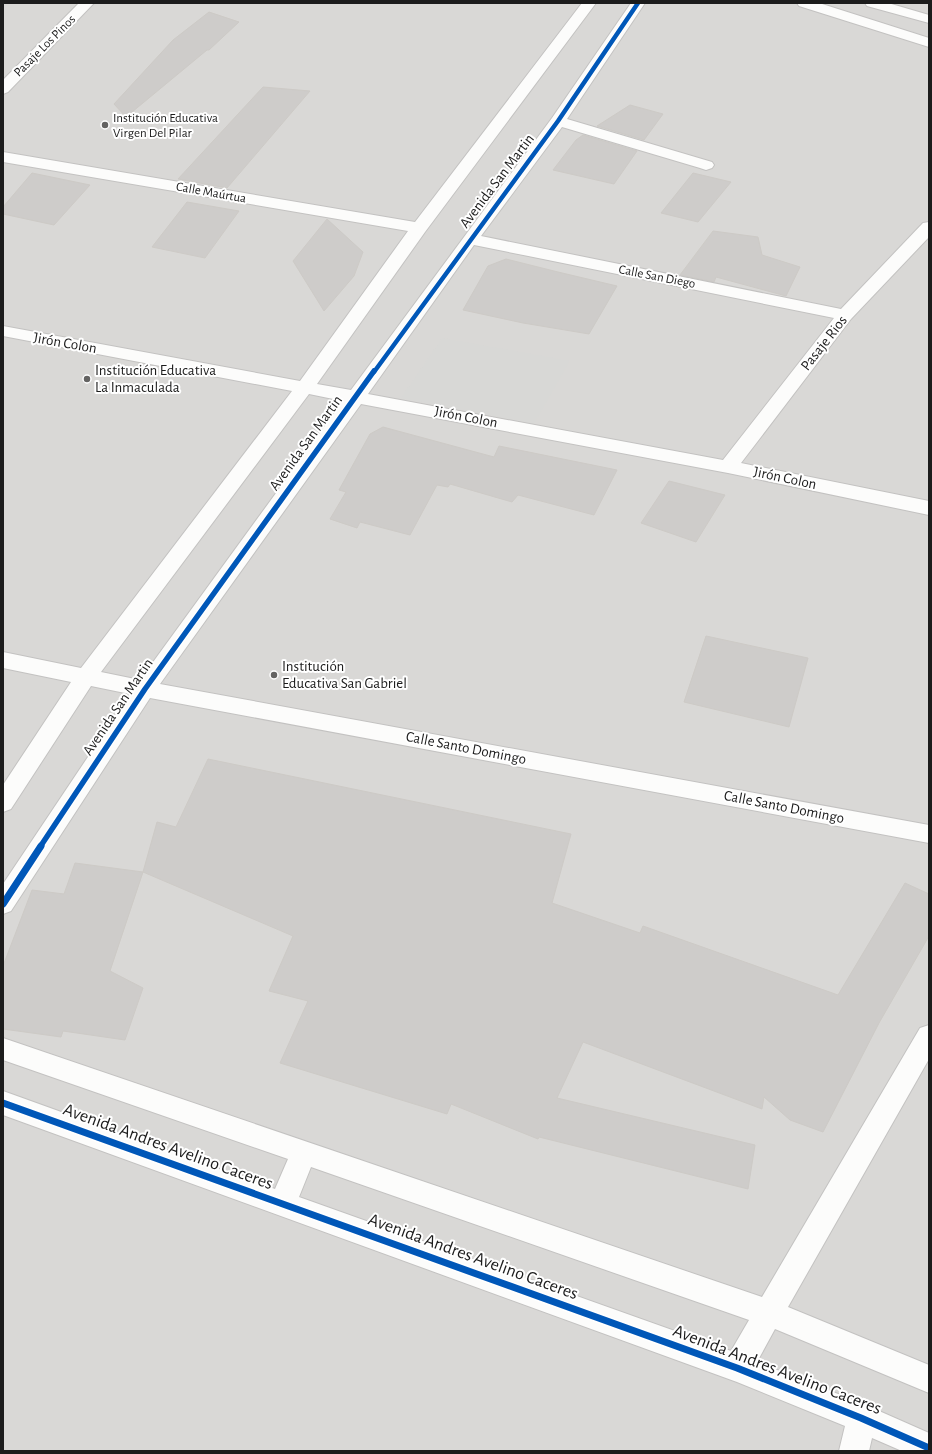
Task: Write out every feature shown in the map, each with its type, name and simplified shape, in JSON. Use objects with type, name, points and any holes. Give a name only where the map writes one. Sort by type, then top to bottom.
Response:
[{"type":"street","name":"Pasaje Los Pinos","points":[[3,89],[87,3]]},
{"type":"street","points":[[3,803],[86,677],[305,387],[419,228],[589,3]]},
{"type":"street","name":"Avenida San Martin","points":[[3,904],[144,688],[470,239],[558,121],[638,3]]},
{"type":"street","points":[[804,3],[929,43]]},
{"type":"street","points":[[840,14],[850,3]]},
{"type":"street","points":[[872,3],[929,19]]},
{"type":"street","points":[[558,121],[706,165]]},
{"type":"street","name":"Calle Maúrtua","points":[[3,157],[419,228]]},
{"type":"street","name":"Pasaje Rios","points":[[728,466],[845,315],[929,227]]},
{"type":"street","name":"Calle San Diego","points":[[470,239],[845,315]]},
{"type":"street","name":"Jirón Colon","points":[[3,331],[728,466],[929,508]]},
{"type":"street","name":"Calle Santo Domingo","points":[[3,660],[144,688],[929,834]]},
{"type":"street","points":[[737,1368],[929,1036]]},
{"type":"street","points":[[3,1049],[769,1313],[929,1379]]},
{"type":"street","name":"Avenida Andres Avelino Caceres","points":[[3,1103],[737,1368],[861,1418],[929,1448]]},
{"type":"street","points":[[282,1204],[304,1153]]},
{"type":"street","points":[[854,1451],[861,1418]]},
{"type":"shaded area","points":[[3,3],[929,3],[929,1451],[3,1451]]},
{"type":"shaded area","points":[[442,338],[570,361],[534,424],[401,398]]},
{"type":"building","points":[[209,12],[239,22],[209,50],[207,50],[126,117],[114,104],[173,40]]},
{"type":"building","points":[[263,87],[310,91],[227,188],[178,179]]},
{"type":"building","points":[[630,105],[663,114],[644,140],[597,126]]},
{"type":"building","points":[[583,135],[637,151],[614,184],[553,170],[576,140]]},
{"type":"building","points":[[32,173],[90,185],[54,225],[3,214],[3,207]]},
{"type":"building","points":[[693,173],[731,182],[698,222],[661,213]]},
{"type":"building","points":[[187,202],[239,211],[205,258],[152,247]]},
{"type":"building","points":[[327,219],[363,252],[354,276],[324,311],[293,261]]},
{"type":"building","points":[[713,231],[758,237],[762,255],[800,267],[786,296],[716,277],[714,282],[680,275]]},
{"type":"building","points":[[506,259],[617,286],[589,334],[523,323],[463,310],[488,266]]},
{"type":"building","points":[[383,427],[494,457],[499,446],[617,470],[594,515],[518,495],[512,502],[450,484],[448,487],[437,485],[410,535],[360,522],[357,528],[330,519],[346,492],[339,490],[370,434]]},
{"type":"building","points":[[669,481],[725,495],[696,542],[641,523]]},
{"type":"building","points":[[706,636],[808,658],[789,727],[684,702]]},
{"type":"building","points":[[208,759],[571,834],[552,903],[640,933],[643,926],[838,995],[905,883],[929,894],[929,936],[879,1023],[823,1132],[790,1120],[764,1097],[762,1109],[583,1042],[557,1098],[755,1145],[748,1189],[539,1137],[538,1139],[451,1104],[447,1114],[280,1063],[308,1001],[269,991],[293,936],[143,872],[157,822],[176,827]]},
{"type":"building","points":[[75,863],[143,872],[110,971],[143,988],[125,1040],[63,1031],[61,1037],[3,1029],[3,966],[32,890],[64,894]]},
{"type":"cycle path","points":[[3,904],[145,689],[470,239],[558,121],[638,3]]},
{"type":"cycle path","points":[[3,1103],[737,1368],[861,1418],[929,1448]]},
{"type":"place","name":"Institución Educativa Virgen Del Pilar","points":[[105,125]]},
{"type":"place","name":"Institución Educativa La Inmaculada","points":[[87,379]]},
{"type":"place","name":"Institución Educativa San Gabriel","points":[[274,675]]}]
